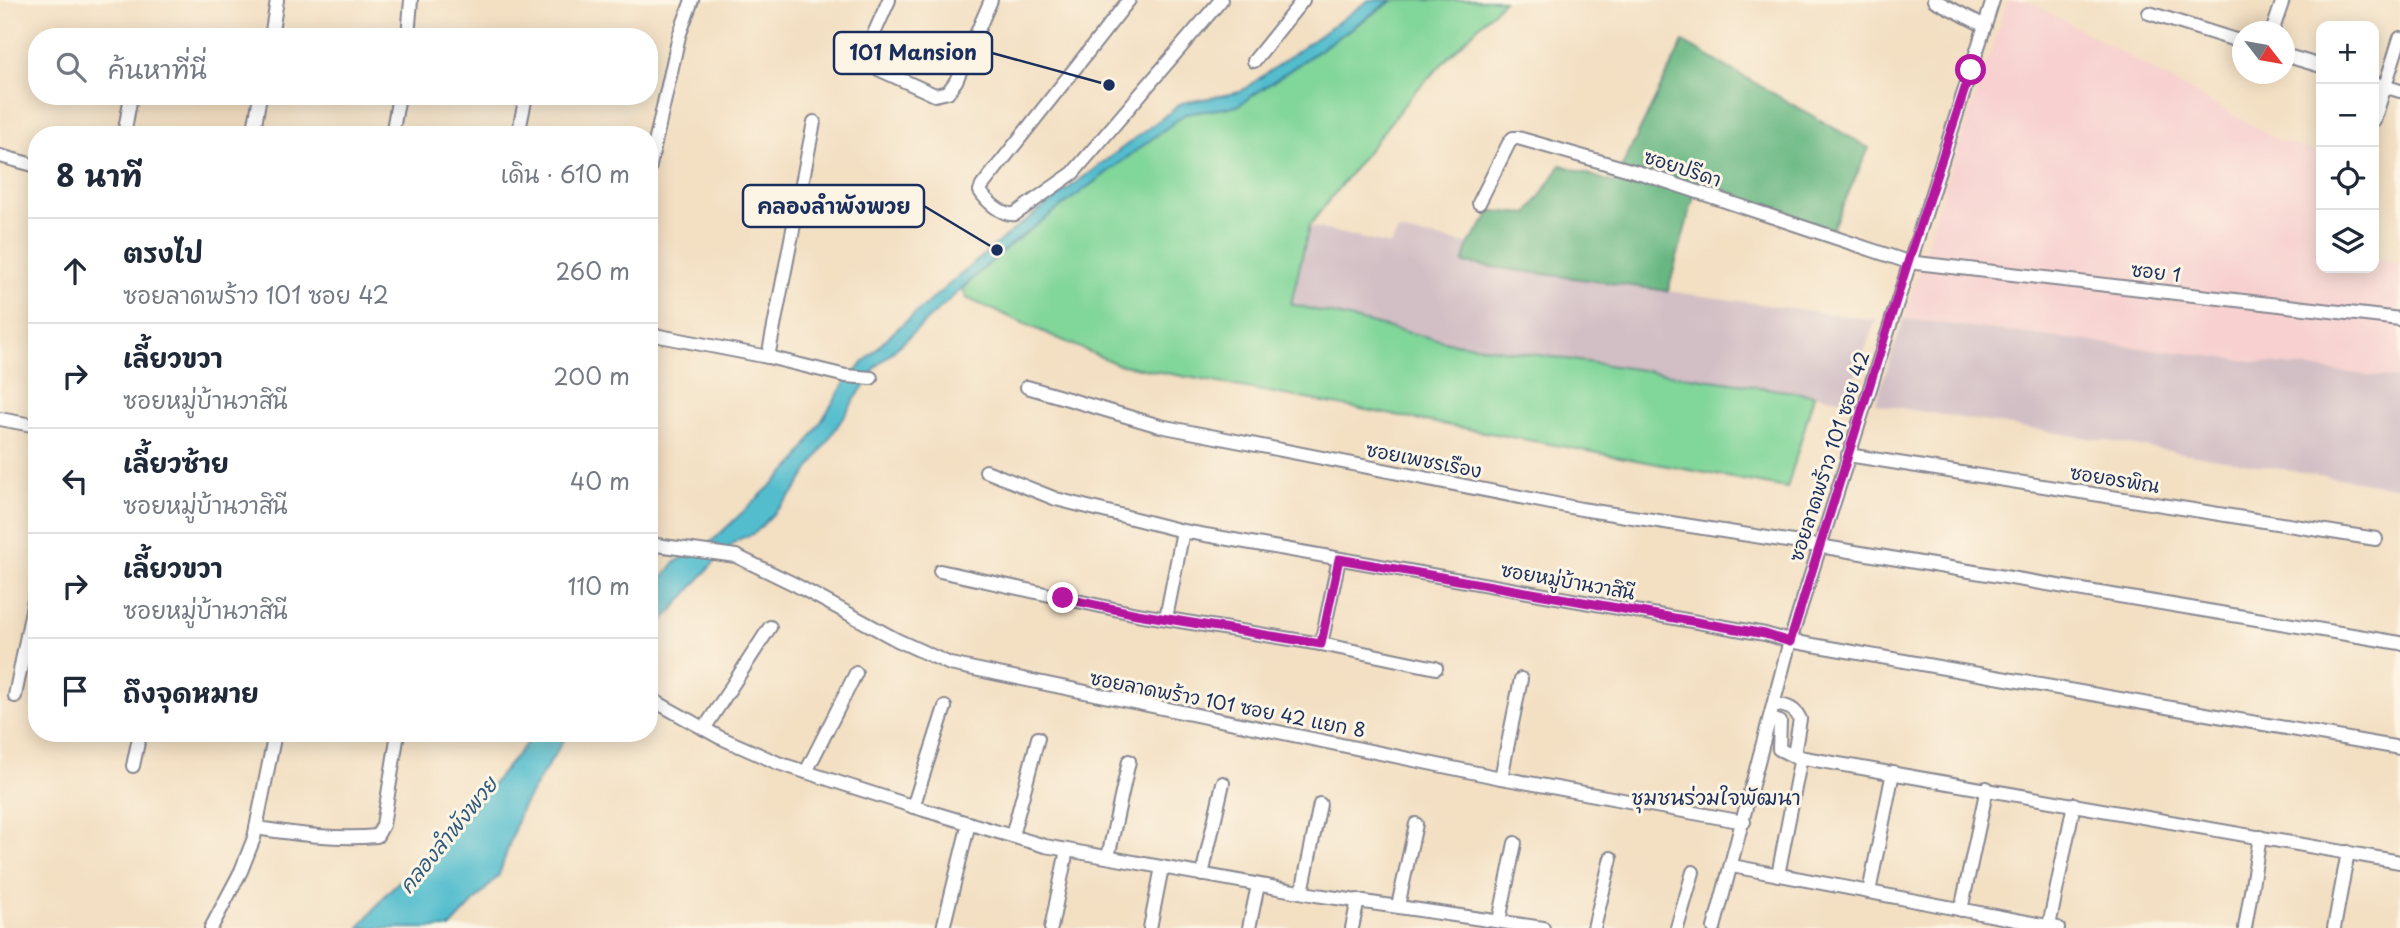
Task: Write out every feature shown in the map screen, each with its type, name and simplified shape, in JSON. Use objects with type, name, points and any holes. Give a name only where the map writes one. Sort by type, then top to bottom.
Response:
[{"type":"street","points":[[272,28],[277,0]]},
{"type":"street","points":[[409,28],[411,0]]},
{"type":"street","points":[[889,0],[864,60],[867,64],[935,95],[948,92],[956,81],[991,0]]},
{"type":"street","points":[[1129,0],[982,186],[980,191],[983,196],[1004,212],[1016,214],[1073,173],[1221,0]]},
{"type":"street","points":[[1254,61],[1303,0]]},
{"type":"street","points":[[1934,0],[1985,26]]},
{"type":"street","name":"ซอยลาดพร้าว 101 ซอย 42","points":[[1714,928],[1790,642],[1993,0]]},
{"type":"street","points":[[2276,21],[2283,0]]},
{"type":"street","points":[[658,130],[679,36],[690,1]]},
{"type":"street","points":[[2149,13],[2232,39]]},
{"type":"street","points":[[2400,38],[2379,84],[2400,91]]},
{"type":"street","points":[[2295,58],[2316,65]]},
{"type":"street","points":[[126,126],[129,105]]},
{"type":"street","points":[[255,126],[258,105]]},
{"type":"street","points":[[394,126],[397,105]]},
{"type":"street","points":[[520,126],[524,105]]},
{"type":"street","points":[[768,357],[814,122]]},
{"type":"street","name":"ซอยปรีดา","points":[[1479,203],[1508,143],[1513,138],[1518,138],[1644,174],[1908,262]]},
{"type":"street","points":[[0,156],[28,164]]},
{"type":"street","name":"ซอย 1","points":[[1908,262],[2400,319]]},
{"type":"street","points":[[658,336],[768,357],[846,376],[871,378]]},
{"type":"street","name":"ซอยเพชรเรือง","points":[[1027,387],[1160,426],[1581,509],[2400,643]]},
{"type":"street","points":[[0,419],[28,424]]},
{"type":"street","name":"ซอยอรพิณ","points":[[1848,455],[2376,539]]},
{"type":"street","name":"ซอยหมู่บ้านวาสินี","points":[[986,471],[1056,499],[1183,531],[1765,634],[1790,642],[2400,748]]},
{"type":"street","points":[[1166,618],[1183,531]]},
{"type":"street","name":"ซอยลาดพร้าว 101 ซอย 42 แยก 8","points":[[658,546],[727,554],[794,584],[897,640],[950,664],[1501,778],[1744,822]]},
{"type":"street","points":[[1321,644],[1339,559]]},
{"type":"street","points":[[940,571],[1137,614],[1321,644],[1436,668]]},
{"type":"street","points":[[705,729],[770,627]]},
{"type":"street","points":[[15,696],[28,630]]},
{"type":"street","points":[[806,772],[856,673]]},
{"type":"street","points":[[1501,778],[1521,679]]},
{"type":"street","points":[[658,703],[763,758],[913,807],[1067,850],[1258,885],[1398,906],[1467,922],[1499,921],[1543,928]]},
{"type":"street","points":[[1774,705],[1786,705],[1800,719],[1798,756],[1778,875]]},
{"type":"street","points":[[913,807],[945,707]]},
{"type":"street","points":[[1771,719],[1780,722],[1779,749],[1798,756],[2400,862]]},
{"type":"street","points":[[1012,836],[1038,738]]},
{"type":"street","points":[[133,766],[138,742]]},
{"type":"street","points":[[211,928],[241,871],[256,828],[273,742]]},
{"type":"street","points":[[256,828],[351,838],[377,835],[383,825],[397,742]]},
{"type":"street","points":[[1108,857],[1129,761]]},
{"type":"street","points":[[1869,892],[1893,772]]},
{"type":"street","points":[[1202,875],[1223,783]]},
{"type":"street","points":[[1961,910],[1987,788]]},
{"type":"street","points":[[1302,892],[1320,804]]},
{"type":"street","points":[[1732,866],[2054,927],[2074,804]]},
{"type":"street","points":[[943,928],[969,823]]},
{"type":"street","points":[[1398,906],[1416,824]]},
{"type":"street","points":[[2245,928],[2260,837]]},
{"type":"street","points":[[1499,921],[1516,844]]},
{"type":"street","points":[[1051,928],[1067,850]]},
{"type":"street","points":[[2334,928],[2348,852]]},
{"type":"street","points":[[1594,928],[1611,858]]},
{"type":"street","points":[[1150,928],[1162,867]]},
{"type":"street","points":[[1677,928],[1693,872]]},
{"type":"street","points":[[1249,928],[1258,885]]},
{"type":"street","points":[[1352,928],[1358,900]]},
{"type":"shaded area","points":[[2008,0],[2027,0],[2280,141],[2316,152],[2316,273],[2379,273],[2379,261],[2400,263],[2400,379],[1904,319],[1935,216]]},
{"type":"shaded area","points":[[1309,226],[1390,245],[1398,231],[1469,244],[1464,263],[1876,320],[1846,400],[1448,342],[1291,304]]},
{"type":"shaded area","points":[[1904,319],[2400,379],[2400,488],[1875,404]]},
{"type":"green space","points":[[1394,0],[1504,0],[1411,96],[1309,226],[1291,304],[1448,342],[1814,395],[1787,488],[1117,364],[966,298],[963,288],[1006,248],[1185,114],[1237,106]]},
{"type":"green space","points":[[1683,42],[1869,148],[1832,229],[1698,181],[1668,291],[1463,263],[1469,244],[1492,211],[1528,214],[1561,165],[1614,183]]},
{"type":"water","points":[[1369,0],[1392,0],[1237,106],[1185,114],[1006,248],[876,367],[795,491],[755,533],[737,540],[658,627],[658,583],[675,562],[710,543],[796,462],[846,381],[889,336],[1008,234],[1182,103],[1240,92]]},
{"type":"water","points":[[528,742],[562,742],[521,809],[499,875],[450,928],[359,928],[387,893],[464,819]]},
{"type":"place","name":"101 Mansion","points":[[1109,85]]},
{"type":"place","name":"คลองลำพังพวย","points":[[997,250]]},
{"type":"district","name":"ชุมชนร่วมใจพัฒนา","points":[[1716,796]]},
{"type":"route","points":[[1063,598],[1137,614],[1321,644],[1339,559],[1765,634],[1790,642],[1908,262],[1971,70]]}]
